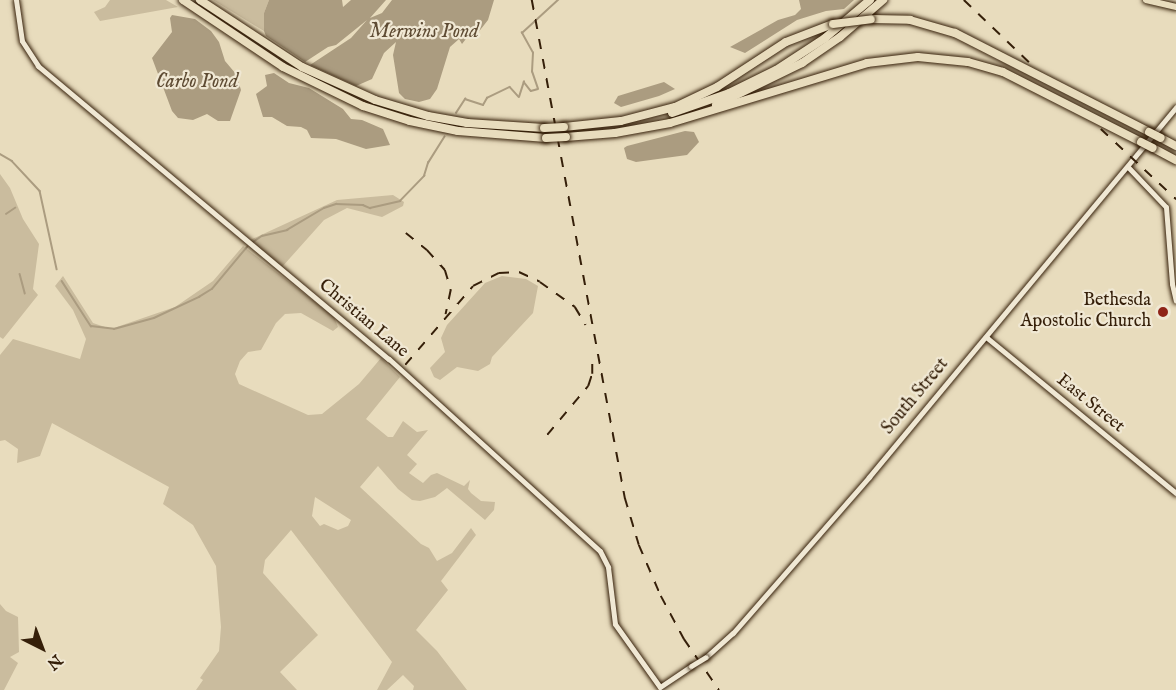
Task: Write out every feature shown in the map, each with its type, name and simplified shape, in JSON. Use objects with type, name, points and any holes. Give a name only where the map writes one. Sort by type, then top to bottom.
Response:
[{"type":"highway","points":[[183,0],[283,67],[363,106],[449,130],[497,136],[546,138],[663,124],[867,63],[906,57],[974,63],[1019,79],[1176,160]]},
{"type":"highway","points":[[200,0],[302,67],[375,100],[456,121],[502,127],[544,128],[615,123],[667,114],[750,83],[809,49],[870,0]]},
{"type":"highway","points":[[206,0],[220,14]]},
{"type":"highway","points":[[663,124],[741,95],[789,71],[830,45],[883,0]]},
{"type":"highway","points":[[615,123],[660,112],[696,98],[786,42],[833,24],[871,19],[906,20],[945,29],[964,37],[1176,146]]},
{"type":"main road","name":"Christian Lane","points":[[16,0],[22,41],[38,66],[389,359],[600,551],[608,567],[615,624],[660,687]]},
{"type":"main road","points":[[1146,0],[1176,7]]},
{"type":"main road","name":"South Street","points":[[660,687],[706,657],[727,640],[986,337],[1176,108]]},
{"type":"main road","points":[[1128,167],[1166,207],[1172,285],[1176,301]]},
{"type":"main road","name":"East Street","points":[[986,337],[1176,493]]},
{"type":"shaded area","points":[[110,0],[166,0],[178,7],[100,21],[94,12],[105,7]]},
{"type":"shaded area","points":[[213,0],[269,0],[264,13],[264,31]]},
{"type":"shaded area","points":[[0,174],[10,188],[23,219],[39,244],[33,289],[38,295],[3,339],[0,337]]},
{"type":"shaded area","points":[[393,195],[404,202],[403,206],[382,217],[347,208],[324,220],[282,267],[250,240],[337,200]]},
{"type":"shaded area","points":[[243,246],[334,317],[338,327],[333,331],[301,313],[285,314],[276,323],[261,350],[248,352],[240,361],[235,374],[239,384],[308,415],[322,414],[359,384],[381,358],[400,377],[366,419],[388,437],[393,437],[403,421],[417,432],[428,430],[407,455],[417,464],[409,473],[423,483],[431,475],[437,473],[464,486],[470,480],[468,489],[471,493],[481,501],[495,502],[494,510],[485,520],[447,488],[435,497],[420,501],[412,500],[398,489],[378,466],[360,487],[421,544],[429,548],[437,561],[452,553],[471,528],[476,535],[441,581],[448,590],[416,630],[437,651],[467,690],[413,690],[414,686],[403,675],[387,690],[377,690],[392,662],[291,530],[265,560],[263,573],[318,635],[280,672],[297,690],[196,690],[203,680],[200,678],[219,651],[221,627],[216,566],[193,525],[163,504],[169,487],[52,423],[40,456],[17,463],[18,449],[5,440],[0,441],[0,355],[13,339],[80,359],[86,339],[73,310],[55,286],[63,276],[93,323],[111,329],[175,307],[213,281]],"holes":[[[315,497],[351,520],[348,526],[338,530],[324,524],[320,526],[312,516]]]},
{"type":"shaded area","points":[[502,276],[526,279],[538,286],[533,313],[492,357],[490,364],[478,371],[457,367],[440,380],[434,377],[430,368],[445,352],[441,338],[447,325],[485,283]]},
{"type":"shaded area","points":[[0,604],[6,611],[18,617],[19,652],[10,657],[18,663],[4,690],[0,690]]},
{"type":"water","name":"Merwins Pond","points":[[269,0],[342,0],[343,7],[351,0],[386,0],[370,18],[382,13],[392,0],[494,0],[488,20],[477,34],[469,35],[462,44],[459,39],[450,47],[437,89],[430,99],[419,102],[405,99],[399,93],[393,55],[396,42],[384,53],[372,79],[356,86],[310,65],[351,38],[367,20],[336,45],[328,47],[305,62],[266,36],[264,13]]},
{"type":"water","points":[[799,0],[854,0],[844,9],[826,11],[797,20],[745,53],[730,47],[778,20],[795,15],[801,9]]},
{"type":"water","name":"Carbo Pond","points":[[172,15],[195,19],[211,31],[219,42],[225,61],[236,74],[241,90],[230,121],[218,121],[207,114],[193,120],[178,118],[172,111],[152,58],[172,32],[170,18]]},
{"type":"water","points":[[274,73],[289,83],[309,88],[343,109],[351,119],[362,120],[383,129],[390,145],[366,149],[336,139],[311,138],[307,130],[301,127],[287,126],[272,117],[263,117],[256,94],[267,86],[265,75]]},
{"type":"water","points":[[664,82],[675,89],[621,107],[614,103],[618,96]]},
{"type":"water","points":[[685,131],[694,132],[699,142],[687,155],[636,162],[627,159],[624,148],[627,146]]},
{"type":"waterway","points":[[456,113],[465,99],[483,105],[487,98],[510,87],[519,97],[524,82],[531,91],[538,89],[532,72],[533,53],[522,33],[558,0]]},
{"type":"waterway","points":[[253,242],[262,236],[287,230],[324,208],[336,204],[363,205],[370,208],[400,201],[424,176],[428,163],[444,137]]},
{"type":"waterway","points":[[0,154],[12,161],[40,191],[57,269]]},
{"type":"waterway","points":[[6,214],[15,208]]},
{"type":"waterway","points":[[62,281],[91,326],[114,329],[154,318],[212,289],[247,247]]},
{"type":"waterway","points":[[20,274],[25,293]]},
{"type":"railway","points":[[532,0],[625,498],[639,545],[661,596],[684,639],[719,690]]},
{"type":"railway","points":[[964,0],[1031,64]]},
{"type":"railway","points":[[1101,129],[1176,199]]},
{"type":"railway","points":[[406,233],[427,250],[445,270],[451,290],[446,314]]},
{"type":"railway","points":[[405,365],[473,286],[499,273],[519,272],[540,282],[575,307],[586,325]]},
{"type":"railway","points":[[547,435],[588,386],[592,374],[592,361]]},
{"type":"place","name":"Bethesda Apostolic Church","points":[[1163,312]]}]
